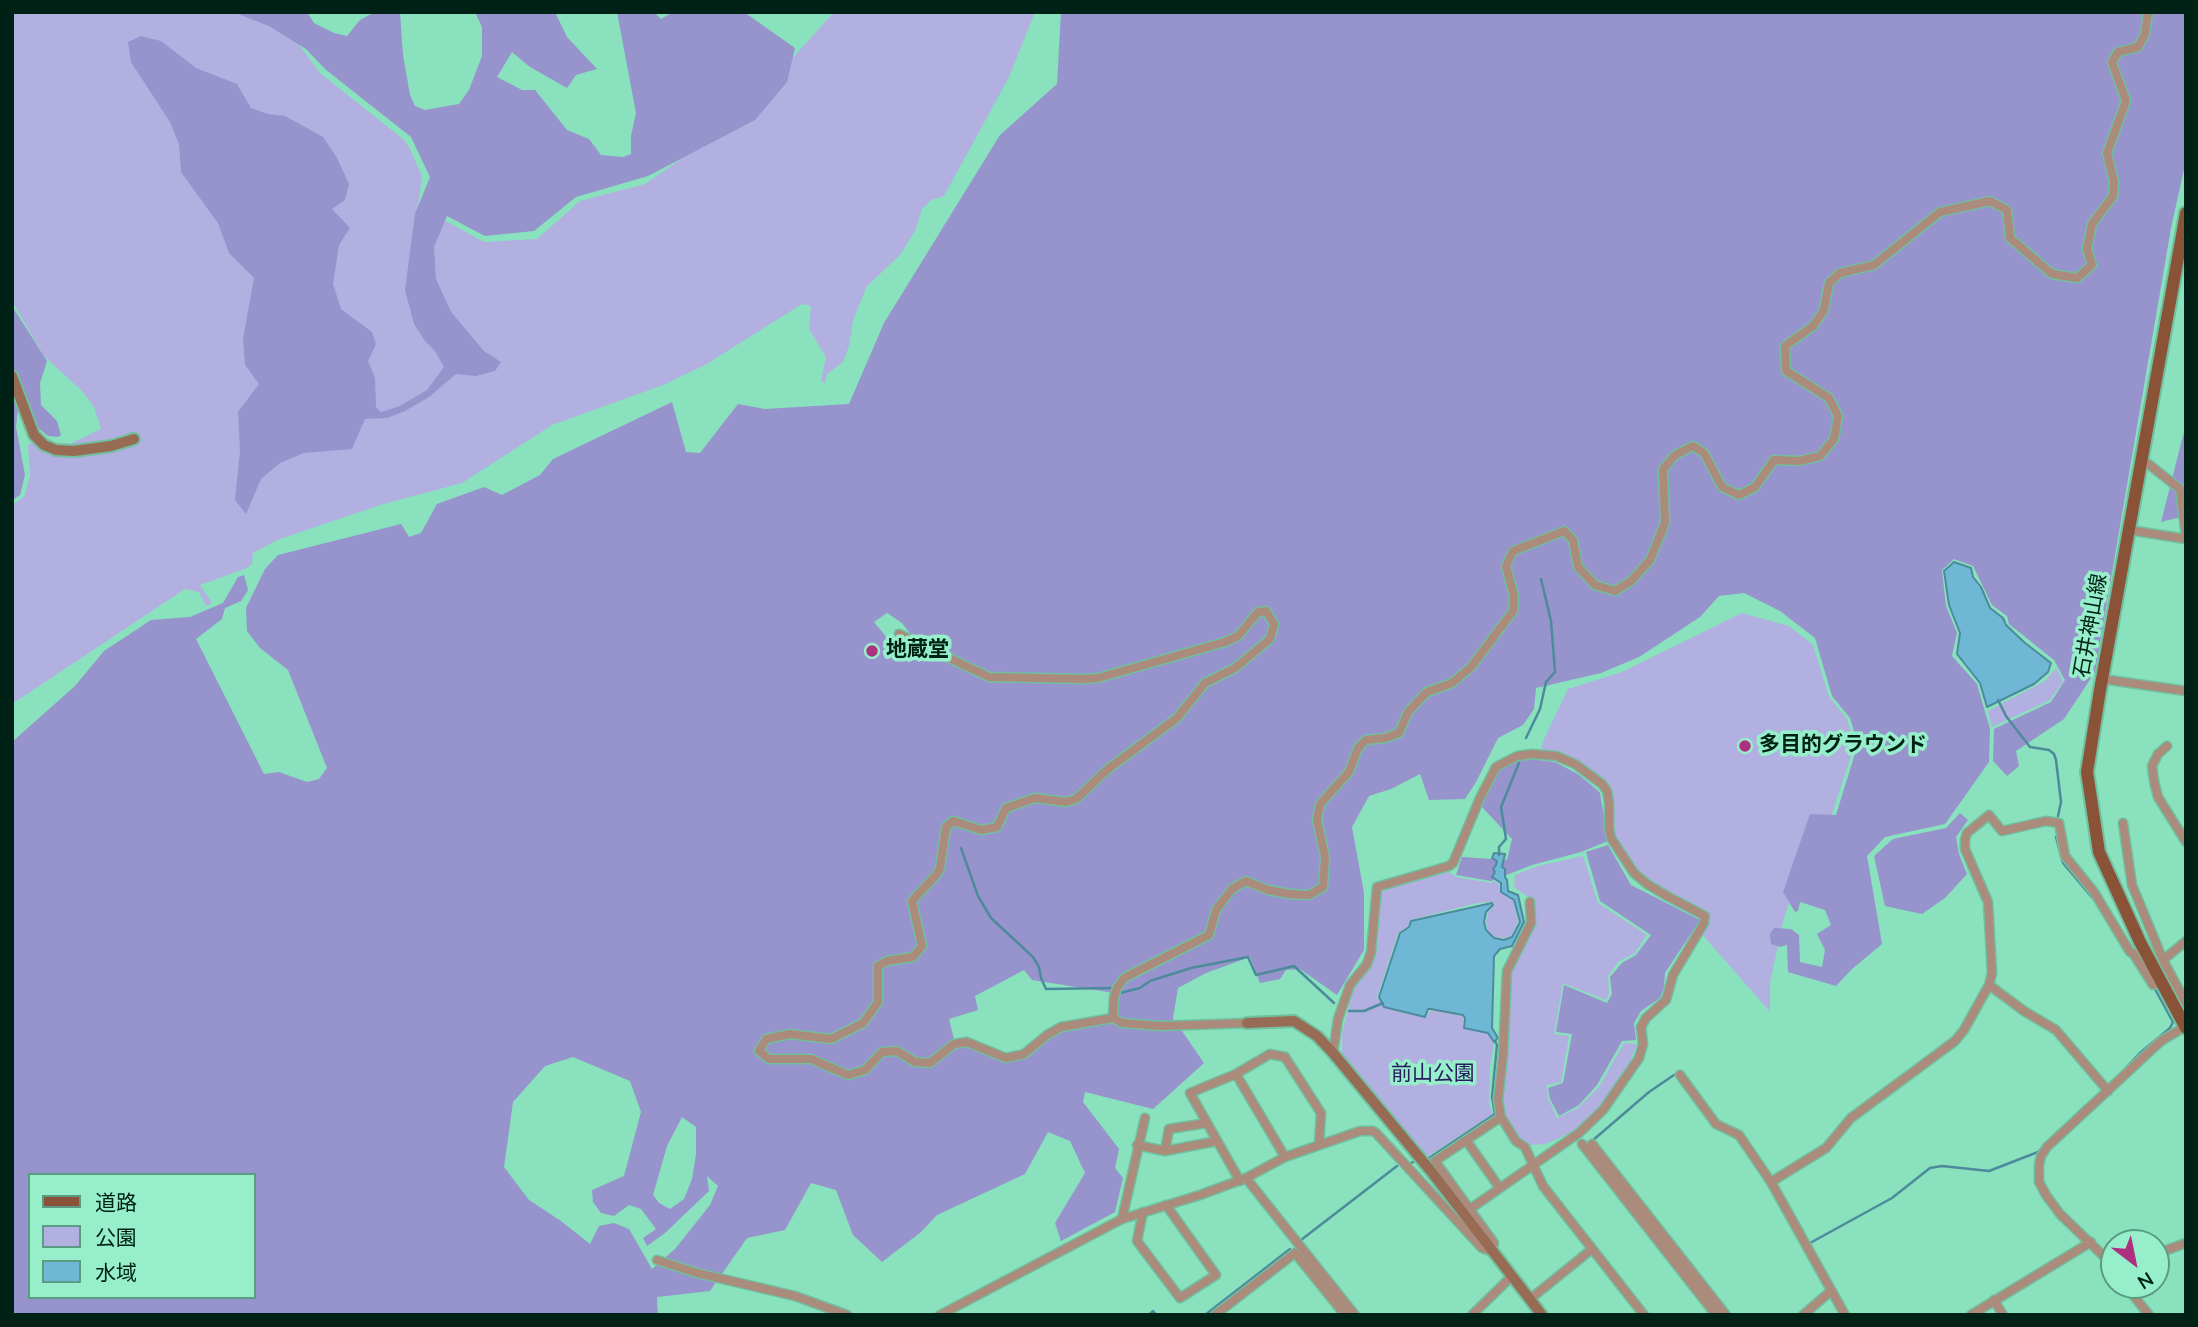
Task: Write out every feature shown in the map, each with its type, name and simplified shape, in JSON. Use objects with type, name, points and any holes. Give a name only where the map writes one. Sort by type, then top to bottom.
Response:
[{"type":"main road","name":"石井神山線","points":[[2185,1027],[2160,981],[2099,852],[2087,772],[2186,213]]},
{"type":"street","points":[[1113,1018],[1114,998],[1121,981],[1209,935],[1216,910],[1233,889],[1246,881],[1268,890],[1290,894],[1309,895],[1323,887],[1325,857],[1317,820],[1320,804],[1349,772],[1358,748],[1366,740],[1399,733],[1408,712],[1427,692],[1452,683],[1471,667],[1513,611],[1514,596],[1506,566],[1513,551],[1564,531],[1573,541],[1578,567],[1595,585],[1615,591],[1631,581],[1650,560],[1665,523],[1663,469],[1675,455],[1693,446],[1704,453],[1722,487],[1739,495],[1755,487],[1773,460],[1799,461],[1820,456],[1835,439],[1839,416],[1829,398],[1786,371],[1785,346],[1813,326],[1824,310],[1829,283],[1840,273],[1874,265],[1940,212],[1990,201],[2007,210],[2010,238],[2052,274],[2077,278],[2092,265],[2087,248],[2092,225],[2113,196],[2114,182],[2107,153],[2126,101],[2112,62],[2118,52],[2138,47],[2145,34],[2148,12]]},
{"type":"street","points":[[12,376],[34,435],[44,445],[56,450],[74,451],[111,446],[134,439]]},
{"type":"street","points":[[2129,530],[2186,538],[2180,489],[2141,459]]},
{"type":"street","points":[[899,634],[989,677],[1083,679],[1098,678],[1225,642],[1238,636],[1258,612],[1266,611],[1274,624],[1270,639],[1235,668],[1205,683],[1177,719],[1108,769],[1076,799],[1066,802],[1035,798],[1006,808],[997,827],[981,830],[953,821],[946,827],[940,868],[912,901],[922,946],[913,957],[887,961],[878,966],[878,1002],[863,1023],[831,1039],[790,1034],[766,1040],[759,1051],[769,1059],[811,1059],[848,1075],[865,1070],[882,1052],[897,1051],[915,1062],[930,1063],[954,1044],[967,1042],[1006,1058],[1024,1054],[1061,1027],[1113,1018],[1122,1023],[1161,1026],[1294,1021],[1318,1036],[1334,1053],[1430,1170],[1542,1315]]},
{"type":"street","points":[[2102,679],[2186,691]]},
{"type":"street","points":[[2167,746],[2158,754],[2152,766],[2154,781],[2158,797],[2186,842]]},
{"type":"street","points":[[1334,1053],[1338,1019],[1350,985],[1367,964],[1371,952],[1377,887],[1453,863],[1496,767],[1517,756],[1556,756],[1575,764],[1602,784],[1607,791],[1611,838],[1634,873],[1667,896],[1705,916],[1704,923],[1673,975],[1666,1000],[1646,1018],[1641,1027],[1643,1044],[1639,1058],[1604,1110],[1579,1133],[1470,1209]]},
{"type":"street","points":[[1771,1182],[1826,1148],[1851,1118],[1955,1041],[1965,1030],[1989,985],[1992,972],[1988,902],[1965,849],[1965,840],[1967,833],[1989,815],[2002,831],[2046,821],[2059,823],[2065,856],[2094,892],[2153,985],[2160,981]]},
{"type":"street","points":[[2123,823],[2132,885],[2163,960],[2186,1003]]},
{"type":"street","points":[[1530,902],[1531,923],[1507,971],[1498,1100],[1501,1117],[1525,1147],[1544,1186],[1644,1315]]},
{"type":"street","points":[[2163,960],[2186,941]]},
{"type":"street","points":[[1989,985],[2056,1030],[2106,1089]]},
{"type":"street","points":[[2100,1251],[2046,1195],[2039,1182],[2039,1165],[2047,1147],[2106,1089],[2161,1041],[2185,1027]]},
{"type":"street","points":[[1319,1145],[1321,1113],[1285,1058],[1270,1054],[1236,1074],[1190,1093],[1217,1142],[1243,1179],[1355,1315]]},
{"type":"street","points":[[1236,1074],[1285,1157]]},
{"type":"street","points":[[1680,1075],[1716,1124],[1739,1135],[1771,1182],[1845,1315]]},
{"type":"street","points":[[1491,1251],[1494,1243],[1435,1161],[1501,1117]]},
{"type":"street","points":[[1122,1219],[1144,1118]]},
{"type":"street","points":[[1165,1151],[1169,1129],[1207,1123]]},
{"type":"street","points":[[940,1315],[1122,1219],[1200,1195],[1243,1179],[1285,1157],[1360,1131],[1373,1131],[1482,1248],[1491,1251]]},
{"type":"street","points":[[1466,1140],[1499,1187]]},
{"type":"street","points":[[1137,1145],[1165,1151],[1217,1142]]},
{"type":"street","points":[[1582,1144],[1711,1302],[1726,1315]]},
{"type":"street","points":[[1592,1144],[1711,1302],[1716,1315]]},
{"type":"street","points":[[1143,1212],[1137,1241],[1180,1298],[1216,1275],[1166,1205]]},
{"type":"street","points":[[2072,1224],[2077,1242],[2075,1252]]},
{"type":"street","points":[[1971,1315],[2091,1242]]},
{"type":"street","points":[[1529,1300],[1592,1249]]},
{"type":"street","points":[[1215,1315],[1295,1253],[1345,1315]]},
{"type":"street","points":[[657,1260],[697,1273],[794,1296],[846,1315]]},
{"type":"street","points":[[1472,1315],[1513,1276]]},
{"type":"street","points":[[1802,1315],[1830,1291]]},
{"type":"street","points":[[2136,1299],[2149,1315]]},
{"type":"street","points":[[1994,1300],[2003,1315]]},
{"type":"green space","points":[[12,12],[258,12],[287,29],[320,73],[403,139],[422,176],[418,206],[484,242],[537,239],[580,201],[645,184],[700,146],[754,101],[834,12],[1035,12],[1009,77],[944,196],[931,200],[922,209],[915,231],[900,255],[867,286],[853,320],[849,346],[843,362],[827,374],[825,383],[821,381],[826,357],[809,329],[811,306],[802,304],[705,365],[663,385],[552,425],[462,483],[380,505],[277,540],[253,553],[252,564],[247,568],[200,585],[212,603],[206,606],[199,592],[185,589],[12,704],[12,505],[24,497],[30,476],[28,445],[40,437],[51,443],[70,444],[101,429],[94,407],[82,391],[44,356],[12,301]]},
{"type":"green space","points":[[1742,613],[1789,626],[1813,645],[1829,697],[1847,719],[1855,743],[1832,814],[1817,830],[1797,876],[1783,922],[1770,983],[1770,1012],[1702,934],[1710,920],[1707,912],[1681,900],[1635,869],[1614,836],[1613,797],[1601,777],[1561,752],[1541,751],[1568,689],[1622,672]]},
{"type":"green space","points":[[2056,668],[2063,681],[2050,700],[1992,727],[1988,711],[2045,681]]},
{"type":"green space","points":[[1583,856],[1598,903],[1647,935],[1634,954],[1619,961],[1608,976],[1609,994],[1606,1000],[1563,983],[1554,1034],[1569,1036],[1561,1082],[1546,1085],[1548,1098],[1557,1118],[1578,1108],[1599,1087],[1624,1043],[1637,1044],[1629,1064],[1605,1100],[1582,1125],[1545,1144],[1530,1145],[1519,1139],[1505,1118],[1502,1103],[1512,968],[1535,922],[1531,899],[1514,887],[1515,875],[1538,866]]},
{"type":"green space","name":"前山公園","points":[[1449,872],[1456,877],[1491,883],[1494,881],[1499,884],[1500,892],[1513,901],[1518,922],[1511,936],[1495,937],[1488,931],[1486,922],[1493,902],[1477,903],[1410,920],[1408,926],[1398,933],[1377,997],[1384,1008],[1425,1018],[1431,1010],[1463,1016],[1463,1028],[1488,1034],[1494,1044],[1490,1066],[1489,1104],[1493,1114],[1427,1157],[1342,1053],[1342,1033],[1354,987],[1373,961],[1377,950],[1381,893],[1388,888]]},
{"type":"shaded area","points":[[233,12],[307,12],[314,23],[347,36],[360,20],[375,12],[400,12],[403,55],[410,95],[415,106],[425,110],[459,104],[469,90],[482,56],[482,27],[475,12],[555,12],[567,37],[597,69],[576,75],[567,88],[530,67],[512,52],[497,77],[522,90],[535,90],[567,130],[589,139],[601,155],[623,157],[631,154],[631,136],[636,113],[617,12],[654,12],[661,19],[673,12],[744,12],[795,48],[787,82],[755,120],[648,176],[576,197],[534,231],[485,236],[447,216],[434,247],[436,279],[451,312],[484,351],[501,362],[495,371],[476,376],[456,374],[429,397],[405,411],[387,418],[365,419],[352,449],[304,453],[280,463],[261,479],[246,514],[235,500],[240,451],[238,412],[259,384],[245,365],[243,339],[254,278],[229,253],[218,223],[181,172],[179,144],[170,122],[131,62],[128,42],[141,36],[161,41],[196,68],[237,84],[251,108],[285,116],[323,137],[336,156],[349,184],[345,200],[332,209],[350,228],[339,245],[333,284],[341,309],[372,332],[376,344],[368,361],[375,378],[376,407],[381,412],[400,406],[427,390],[444,367],[414,324],[405,290],[415,214],[430,177],[411,137],[325,69],[306,49],[269,26]]},
{"type":"shaded area","points":[[1061,12],[2186,12],[2186,160],[2171,228],[2095,672],[2064,719],[2016,751],[2019,766],[2007,776],[1993,761],[1994,729],[2051,702],[2065,680],[2054,660],[2009,624],[2007,616],[1992,605],[1973,566],[1954,559],[1942,570],[1946,606],[1957,633],[1952,656],[1977,684],[1990,729],[1989,762],[1945,824],[1885,837],[1867,856],[1882,944],[1836,986],[1788,972],[1787,945],[1780,947],[1771,944],[1770,934],[1774,928],[1791,929],[1799,935],[1800,962],[1822,967],[1825,950],[1817,934],[1831,925],[1825,910],[1800,902],[1798,911],[1795,912],[1783,892],[1810,814],[1836,815],[1858,744],[1850,718],[1832,696],[1815,638],[1780,611],[1744,593],[1719,596],[1700,617],[1639,657],[1601,673],[1536,688],[1534,709],[1523,725],[1498,738],[1465,799],[1429,800],[1420,774],[1391,789],[1369,796],[1352,827],[1364,893],[1364,950],[1337,995],[1300,969],[1286,970],[1280,979],[1260,983],[1250,957],[1206,973],[1178,988],[1173,1018],[1204,1063],[1153,1109],[1085,1092],[1083,1102],[1119,1149],[1115,1168],[1123,1178],[1115,1212],[1061,1241],[1055,1223],[1085,1173],[1070,1141],[1048,1132],[1025,1174],[937,1215],[921,1232],[882,1262],[853,1235],[836,1190],[811,1183],[785,1230],[747,1238],[710,1291],[657,1297],[658,1315],[12,1315],[12,742],[75,686],[104,651],[151,620],[190,617],[223,603],[238,577],[244,575],[248,590],[241,601],[225,608],[222,619],[196,639],[264,774],[279,772],[307,782],[319,779],[327,768],[288,670],[260,648],[247,631],[246,608],[265,569],[278,555],[401,524],[409,537],[421,533],[437,504],[484,487],[502,495],[540,475],[553,459],[672,402],[686,452],[700,453],[738,404],[765,409],[849,404],[884,323],[1000,135],[1057,84]],"holes":[[[887,613],[902,623],[912,636],[911,645],[892,644],[874,622]],[[1024,970],[1032,980],[1108,992],[1117,997],[1115,1022],[1063,1031],[1050,1036],[1026,1057],[1003,1061],[967,1046],[956,1047],[949,1019],[978,1010],[975,996]],[[573,1057],[630,1081],[641,1112],[624,1176],[592,1190],[593,1202],[601,1213],[614,1216],[629,1205],[641,1209],[656,1229],[643,1238],[647,1246],[665,1233],[709,1191],[707,1176],[718,1186],[710,1205],[675,1249],[652,1269],[629,1229],[614,1223],[599,1226],[590,1244],[529,1200],[504,1167],[513,1102],[545,1066]],[[682,1117],[696,1127],[692,1179],[684,1199],[670,1209],[659,1203],[653,1195],[667,1146]]]},
{"type":"shaded area","points":[[12,306],[47,361],[40,383],[41,405],[57,421],[61,435],[48,436],[37,427],[29,405],[18,407],[16,427],[25,475],[20,495],[14,499],[12,499]]},
{"type":"shaded area","points":[[2186,424],[2186,524],[2177,518],[2161,522]]},
{"type":"shaded area","points":[[1530,759],[1555,762],[1578,774],[1600,793],[1608,841],[1491,881],[1456,875],[1462,857],[1507,860],[1512,839],[1481,806],[1501,768]]},
{"type":"shaded area","points":[[1960,813],[1968,820],[1956,837],[1967,874],[1945,898],[1922,914],[1885,906],[1874,856],[1893,839],[1946,828]]},
{"type":"shaded area","points":[[1608,845],[1631,885],[1700,920],[1665,973],[1660,998],[1641,1011],[1634,1023],[1636,1040],[1622,1041],[1597,1085],[1579,1105],[1559,1116],[1550,1099],[1548,1088],[1563,1083],[1572,1034],[1556,1032],[1564,985],[1607,1003],[1612,994],[1610,977],[1622,963],[1636,955],[1651,935],[1600,901],[1586,852]]},
{"type":"water","points":[[1954,562],[1971,568],[1990,608],[2003,618],[2006,625],[2025,643],[2051,663],[2048,672],[2034,684],[1987,707],[1980,683],[1957,654],[1960,633],[1949,605],[1944,571]]},
{"type":"water","points":[[1494,853],[1505,854],[1502,867],[1505,869],[1508,891],[1518,895],[1524,922],[1512,946],[1500,949],[1494,956],[1492,1028],[1498,1038],[1494,1042],[1488,1033],[1464,1028],[1463,1015],[1428,1009],[1425,1017],[1384,1007],[1379,997],[1400,933],[1409,927],[1411,921],[1492,903],[1486,912],[1486,930],[1494,938],[1504,940],[1512,937],[1520,922],[1514,900],[1501,892],[1501,883],[1492,877],[1497,861],[1492,858]]},
{"type":"waterway","points":[[1526,738],[1540,709],[1546,682],[1555,672],[1551,621],[1541,579]]},
{"type":"waterway","points":[[1998,700],[2006,716],[2030,747],[2049,750],[2054,754],[2061,802],[2058,816]]},
{"type":"waterway","points":[[1499,855],[1499,847],[1506,839],[1501,807],[1519,763]]},
{"type":"waterway","points":[[2056,837],[2063,863],[2095,901]]},
{"type":"waterway","points":[[961,848],[978,896],[991,918],[1033,957],[1046,989],[1111,988]]},
{"type":"waterway","points":[[1120,993],[1191,968],[1248,957],[1256,975],[1294,966],[1334,1003]]},
{"type":"waterway","points":[[2123,1071],[2170,1028],[2173,1022],[2155,989]]},
{"type":"waterway","points":[[1349,1011],[1364,1011],[1383,1003]]},
{"type":"waterway","points":[[1429,1158],[1495,1114],[1492,1097],[1497,1045],[1495,1041]]},
{"type":"waterway","points":[[1592,1141],[1649,1092],[1674,1075]]},
{"type":"waterway","points":[[1810,1243],[1892,1198],[1930,1168],[1942,1166],[1989,1171],[2038,1152],[2085,1106]]},
{"type":"waterway","points":[[1301,1240],[1397,1166]]},
{"type":"waterway","points":[[1205,1315],[1290,1249]]},
{"type":"waterway","points":[[1149,1315],[1153,1311],[1156,1315]]},
{"type":"place","name":"地蔵堂","points":[[872,651]]},
{"type":"place","name":"多目的グラウンド","points":[[1745,746]]}]
